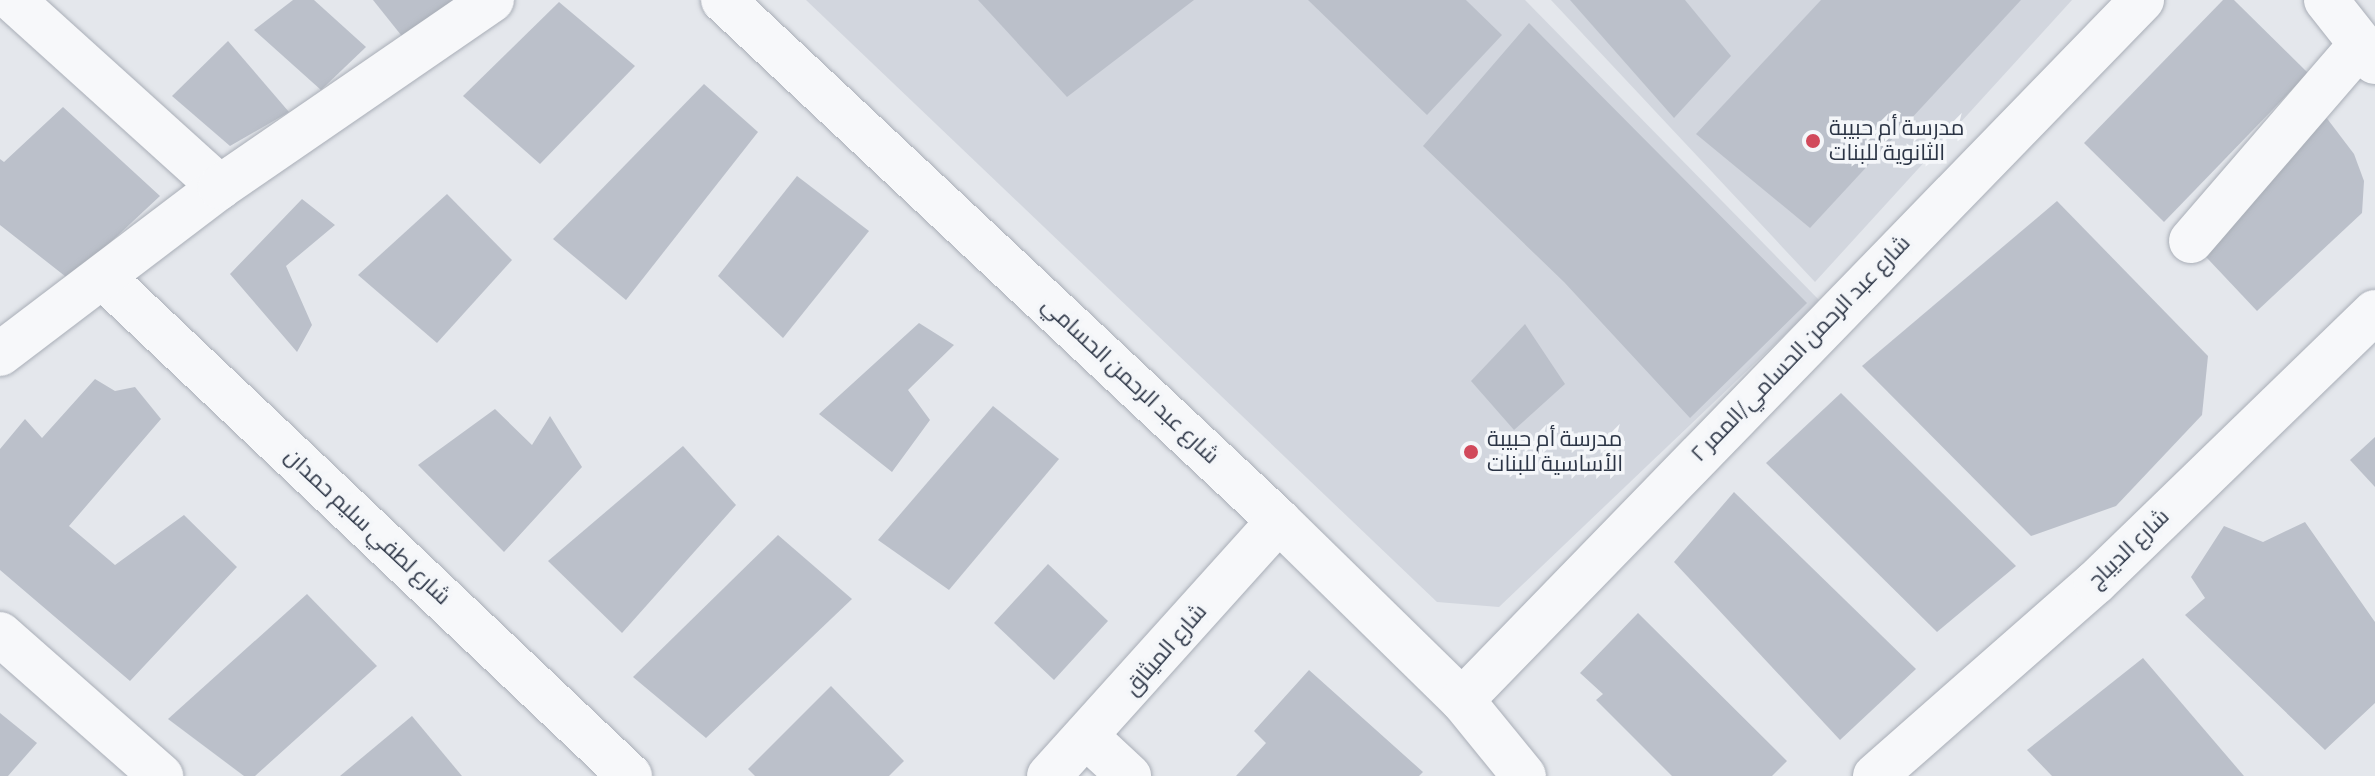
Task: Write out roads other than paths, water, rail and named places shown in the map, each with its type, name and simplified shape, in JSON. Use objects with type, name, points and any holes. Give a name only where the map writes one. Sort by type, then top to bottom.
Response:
[{"type":"street","points":[[13,0],[220,187]]},
{"type":"street","points":[[0,354],[105,279],[220,187],[492,0]]},
{"type":"street","name":"شارع عبد الرحمن الحسامي","points":[[723,0],[1279,521],[1462,700],[1524,776]]},
{"type":"street","name":"شارع عبد الرحمن الحسامي/الممر ٢","points":[[1462,700],[2142,0]]},
{"type":"street","points":[[2191,241],[2368,53],[2326,0]]},
{"type":"street","name":"شارع لطفي سليم حمدان","points":[[105,279],[630,776]]},
{"type":"street","name":"شارع الديباج","points":[[1875,776],[2096,582],[2375,312]]},
{"type":"street","name":"شارع الميثاق","points":[[1049,776],[1088,738],[1279,521]]},
{"type":"street","points":[[0,634],[161,776]]},
{"type":"street","points":[[1088,738],[1129,776]]},
{"type":"place","name":"مدرسة أم حبيبة الثانوية للبنات","points":[[1813,141]]},
{"type":"place","name":"مدرسة أم حبيبة الأساسية للبنات","points":[[1471,452]]}]
